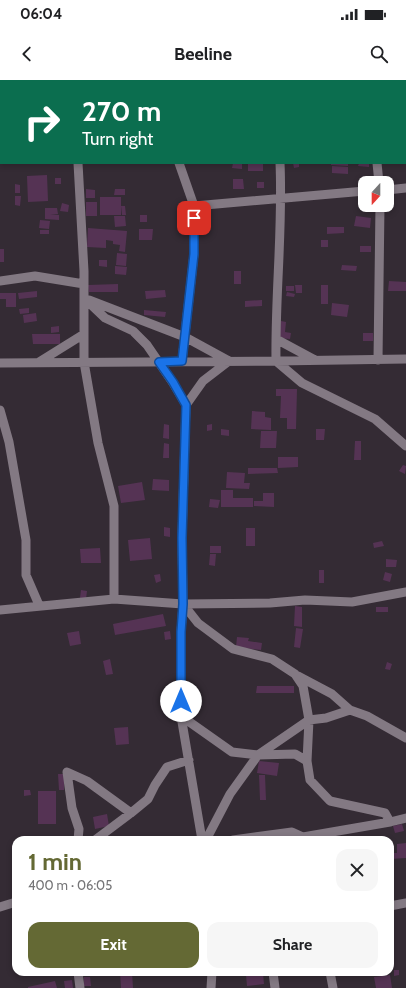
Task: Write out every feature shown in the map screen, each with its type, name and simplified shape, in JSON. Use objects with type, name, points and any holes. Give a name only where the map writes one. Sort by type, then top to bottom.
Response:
[{"type":"street","points":[[78,164],[84,284],[84,362],[98,443],[114,506],[114,599]]},
{"type":"street","points":[[179,164],[194,206],[194,254],[182,361]]},
{"type":"street","points":[[280,164],[281,197],[276,361],[302,383],[375,419],[406,446]]},
{"type":"street","points":[[377,164],[378,176]]},
{"type":"street","points":[[394,189],[406,188]]},
{"type":"street","points":[[194,206],[281,197],[358,192]]},
{"type":"street","points":[[378,360],[380,212]]},
{"type":"street","points":[[0,281],[35,276],[84,284]]},
{"type":"street","points":[[84,298],[185,337],[229,361]]},
{"type":"street","points":[[84,298],[105,318],[133,331],[147,345],[173,382],[186,405],[182,538],[183,604],[181,632],[181,716],[201,836]]},
{"type":"street","points":[[40,362],[84,334]]},
{"type":"street","points":[[276,339],[316,361]]},
{"type":"street","points":[[0,363],[406,359]]},
{"type":"street","points":[[186,405],[203,381],[229,361]]},
{"type":"street","points":[[0,410],[8,442],[26,540],[26,575],[39,605]]},
{"type":"street","points":[[0,610],[39,605],[114,599],[183,604],[270,603],[305,600],[352,602],[406,592]]},
{"type":"street","points":[[183,604],[198,623],[233,649],[272,659],[295,674],[332,694],[350,710],[367,716],[406,738]]},
{"type":"street","points":[[295,674],[303,686],[309,720],[307,761],[310,780],[330,801],[385,813],[390,822]]},
{"type":"street","points":[[208,836],[230,794],[258,755],[309,720],[326,718],[350,710]]},
{"type":"street","points":[[181,716],[232,752],[258,755],[295,754],[307,761]]},
{"type":"street","points":[[100,836],[148,799],[167,767],[189,760]]},
{"type":"street","points":[[78,836],[79,829],[72,808],[67,772],[87,780],[131,813]]},
{"type":"street","points":[[314,836],[406,818]]},
{"type":"street","points":[[262,836],[292,832],[299,836]]},
{"type":"street","points":[[0,907],[12,903]]},
{"type":"street","points":[[394,905],[406,903]]},
{"type":"street","points":[[78,976],[80,988]]},
{"type":"street","points":[[210,988],[212,976]]},
{"type":"street","points":[[274,976],[275,988]]},
{"type":"street","points":[[331,976],[333,988]]},
{"type":"building","points":[[233,164],[242,164],[242,169],[232,168]]},
{"type":"building","points":[[248,164],[263,164],[263,171],[248,171]]},
{"type":"building","points":[[293,164],[299,164],[299,167],[294,168]]},
{"type":"building","points":[[348,164],[348,166],[331,165]]},
{"type":"building","points":[[359,164],[369,164],[369,167],[358,166]]},
{"type":"building","points":[[332,166],[348,167],[348,174],[332,173]]},
{"type":"building","points":[[47,175],[48,201],[28,202],[27,176]]},
{"type":"building","points":[[55,178],[61,178],[61,184],[55,184]]},
{"type":"building","points":[[233,179],[243,179],[244,189],[233,189]]},
{"type":"building","points":[[257,182],[264,182],[264,188],[257,188]]},
{"type":"building","points":[[15,184],[20,185],[20,193],[15,193]]},
{"type":"building","points":[[86,189],[95,190],[95,198],[86,198]]},
{"type":"building","points":[[115,189],[125,189],[125,195],[114,195]]},
{"type":"building","points":[[15,196],[21,196],[20,206],[15,205]]},
{"type":"building","points":[[100,197],[121,197],[121,215],[100,215]]},
{"type":"building","points":[[86,202],[97,202],[97,216],[86,216]]},
{"type":"building","points":[[62,203],[69,205],[68,212],[60,211]]},
{"type":"building","points":[[121,206],[125,206],[126,215],[122,215]]},
{"type":"building","points":[[45,208],[57,208],[58,214],[50,214],[59,215],[59,220],[45,219]]},
{"type":"building","points":[[140,215],[147,215],[147,222],[140,222]]},
{"type":"building","points":[[114,216],[125,216],[126,226],[115,227]]},
{"type":"building","points":[[356,216],[371,218],[370,228],[354,226]]},
{"type":"building","points":[[40,220],[50,221],[49,229],[39,228]]},
{"type":"building","points":[[327,227],[344,227],[344,233],[327,234]]},
{"type":"building","points":[[88,228],[127,231],[125,252],[119,251],[120,245],[113,244],[113,241],[106,240],[106,248],[87,247]]},
{"type":"building","points":[[139,229],[153,229],[152,240],[139,240]]},
{"type":"building","points":[[40,230],[49,230],[49,234],[40,234]]},
{"type":"building","points":[[321,240],[328,240],[328,247],[321,247]]},
{"type":"building","points":[[360,246],[371,246],[371,252],[360,252]]},
{"type":"building","points":[[0,249],[4,249],[4,262],[0,262]]},
{"type":"building","points":[[117,253],[127,254],[126,266],[116,265]]},
{"type":"building","points":[[99,260],[107,260],[107,267],[99,266]]},
{"type":"building","points":[[342,265],[357,266],[356,271],[341,270]]},
{"type":"building","points":[[115,266],[127,267],[126,275],[115,274]]},
{"type":"building","points":[[234,271],[241,271],[241,284],[234,284]]},
{"type":"building","points":[[389,281],[406,282],[406,291],[388,291]]},
{"type":"building","points":[[118,284],[118,292],[89,292],[88,285]]},
{"type":"building","points":[[295,285],[302,285],[302,293],[296,293]]},
{"type":"building","points":[[321,285],[328,285],[328,304],[321,304]]},
{"type":"building","points":[[286,286],[294,286],[294,291],[286,291]]},
{"type":"building","points":[[165,290],[166,297],[146,299],[145,291]]},
{"type":"building","points":[[37,291],[37,297],[19,299],[18,293]]},
{"type":"building","points":[[287,292],[295,294],[294,297],[286,296]]},
{"type":"building","points":[[0,293],[16,293],[16,307],[6,307],[6,299],[0,299]]},
{"type":"building","points":[[262,300],[262,306],[245,307],[245,301]]},
{"type":"building","points":[[332,303],[349,305],[347,317],[331,315]]},
{"type":"building","points":[[29,308],[29,313],[20,314],[19,309]]},
{"type":"building","points":[[144,310],[166,312],[165,317],[144,315]]},
{"type":"building","points":[[36,313],[37,321],[24,323],[23,315]]},
{"type":"building","points":[[281,321],[286,322],[285,332],[291,333],[290,339],[279,338]]},
{"type":"building","points":[[59,326],[59,332],[51,333],[51,327]]},
{"type":"building","points":[[363,333],[373,333],[373,341],[363,341]]},
{"type":"building","points":[[32,334],[60,334],[60,344],[33,344]]},
{"type":"building","points":[[276,389],[297,389],[296,429],[287,429],[287,418],[280,418],[281,396],[276,396]]},
{"type":"building","points":[[252,411],[265,412],[265,417],[271,418],[271,430],[251,429]]},
{"type":"building","points":[[164,424],[169,425],[169,439],[163,438]]},
{"type":"building","points":[[212,424],[212,430],[207,431],[207,425]]},
{"type":"building","points":[[221,429],[229,430],[229,436],[221,435]]},
{"type":"building","points":[[316,429],[325,429],[324,440],[316,440]]},
{"type":"building","points":[[261,431],[277,431],[276,448],[260,448]]},
{"type":"building","points":[[355,441],[361,441],[361,460],[354,460]]},
{"type":"building","points":[[164,443],[169,444],[169,458],[163,458]]},
{"type":"building","points":[[278,457],[298,457],[298,467],[278,468]]},
{"type":"building","points":[[403,465],[406,466],[405,474],[399,471]]},
{"type":"building","points":[[248,468],[277,468],[278,473],[248,474]]},
{"type":"building","points":[[227,472],[245,473],[244,483],[250,483],[249,489],[226,488]]},
{"type":"building","points":[[153,479],[169,480],[169,491],[152,490]]},
{"type":"building","points":[[142,482],[145,500],[121,503],[118,486]]},
{"type":"building","points":[[221,490],[233,490],[233,498],[253,498],[253,507],[221,507]]},
{"type":"building","points":[[263,493],[274,493],[274,507],[254,506],[254,501],[263,501]]},
{"type":"building","points":[[210,499],[220,500],[218,508],[209,507]]},
{"type":"building","points":[[164,527],[170,528],[170,537],[164,536]]},
{"type":"building","points":[[246,528],[255,528],[255,546],[246,546]]},
{"type":"building","points":[[150,538],[152,559],[130,561],[128,540]]},
{"type":"building","points":[[382,541],[384,546],[374,548],[373,543]]},
{"type":"building","points":[[210,546],[221,546],[221,553],[210,553]]},
{"type":"building","points":[[100,548],[101,563],[81,563],[80,549]]},
{"type":"building","points":[[210,554],[216,554],[215,566],[209,565]]},
{"type":"building","points":[[386,559],[397,560],[396,567],[386,567]]},
{"type":"building","points":[[319,570],[324,570],[324,583],[319,583]]},
{"type":"building","points":[[385,572],[392,574],[390,582],[383,580]]},
{"type":"building","points":[[160,574],[161,581],[156,583],[154,575]]},
{"type":"building","points":[[81,590],[87,591],[86,599],[80,598]]},
{"type":"building","points":[[295,606],[302,607],[302,627],[294,626]]},
{"type":"building","points":[[376,607],[388,607],[388,612],[376,612]]},
{"type":"building","points":[[163,614],[166,626],[115,635],[113,624]]},
{"type":"building","points":[[296,628],[303,629],[300,648],[294,647]]},
{"type":"building","points":[[79,631],[81,644],[70,646],[67,633]]},
{"type":"building","points":[[170,631],[171,639],[165,640],[164,632]]},
{"type":"building","points":[[237,637],[249,638],[248,641],[262,643],[261,650],[236,647]]},
{"type":"building","points":[[110,659],[113,674],[106,675],[103,661]]},
{"type":"building","points":[[387,662],[392,664],[390,670],[385,669]]},
{"type":"building","points":[[257,686],[294,686],[294,693],[256,693]]},
{"type":"building","points":[[128,727],[129,744],[116,745],[114,728]]},
{"type":"building","points":[[259,761],[279,763],[277,776],[257,773]]},
{"type":"building","points":[[58,774],[64,774],[64,790],[59,790]]},
{"type":"building","points":[[259,775],[265,775],[266,800],[260,800]]},
{"type":"building","points":[[24,790],[30,790],[31,795],[24,796]]},
{"type":"building","points":[[38,791],[56,791],[56,824],[38,824]]},
{"type":"building","points":[[107,814],[109,826],[95,829],[93,817]]},
{"type":"building","points":[[402,824],[404,831],[395,833],[393,826]]},
{"type":"building","points":[[406,843],[406,858],[394,859],[394,853],[397,853],[397,844]]},
{"type":"building","points":[[394,970],[399,970],[399,975],[394,976]]},
{"type":"building","points":[[120,976],[132,976],[133,988],[121,988]]},
{"type":"building","points":[[246,976],[263,976],[264,984],[247,986]]},
{"type":"building","points":[[390,976],[392,988],[376,988],[374,977]]},
{"type":"building","points":[[84,977],[90,977],[91,986],[84,986]]},
{"type":"building","points":[[72,980],[73,988],[65,988],[64,981]]},
{"type":"building","points":[[55,981],[57,988],[28,988],[28,987]]},
{"type":"route","points":[[181,701],[181,632],[183,604],[182,538],[186,405],[173,382],[159,362],[182,361],[194,254],[194,218]]}]
